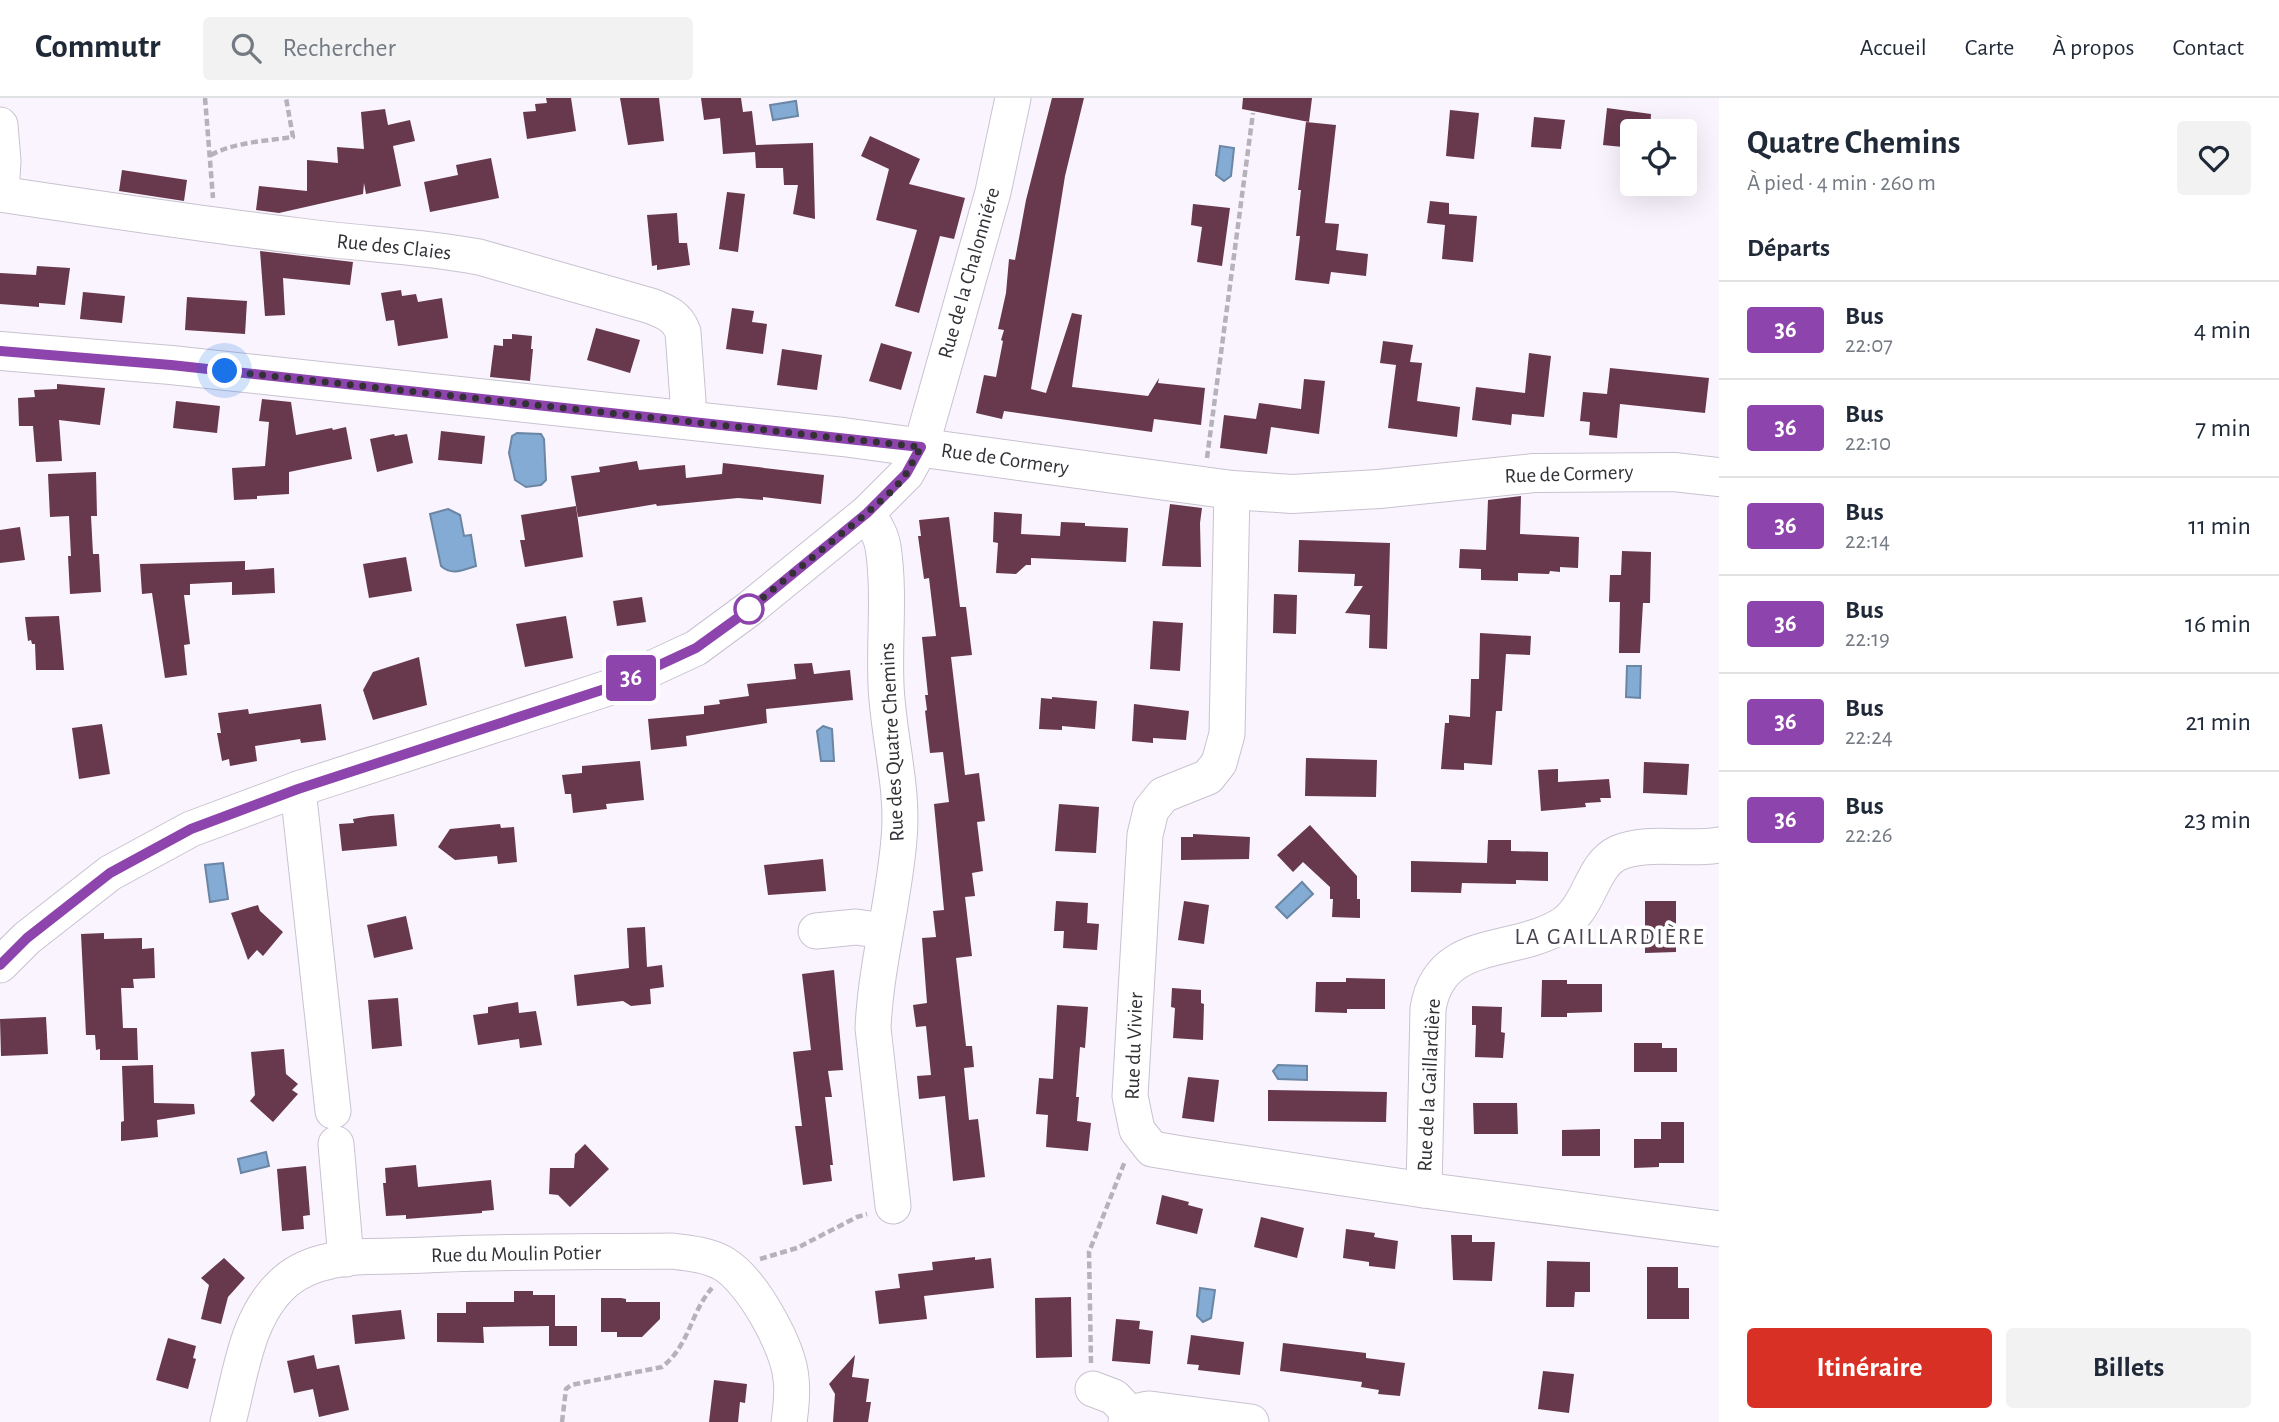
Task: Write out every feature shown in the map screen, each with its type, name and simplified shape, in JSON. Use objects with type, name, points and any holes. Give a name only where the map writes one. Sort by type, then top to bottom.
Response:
[{"type":"main road","name":"Rue de Cormery","points":[[0,351],[171,365],[921,447],[1218,488],[1292,494],[1379,489],[1534,473],[1674,472],[1719,477]]},
{"type":"street","name":"Rue de la Chalonniére","points":[[0,965],[27,938],[110,873],[191,829],[298,789],[614,686],[696,648],[750,609],[867,513],[906,474],[921,447],[993,192],[1013,98]]},
{"type":"street","points":[[0,125],[3,161],[0,194]]},
{"type":"street","name":"Rue des Claies","points":[[0,194],[212,226],[467,255],[651,306],[670,314],[680,322],[688,401],[686,421]]},
{"type":"street","name":"Rue du Vivier","points":[[1218,488],[1227,734],[1219,763],[1208,777],[1164,795],[1151,810],[1145,835],[1130,1096],[1137,1131],[1152,1149],[1424,1190],[1719,1229]]},
{"type":"street","name":"Rue des Quatre Chemins","points":[[867,513],[881,536],[883,549],[887,612],[886,687],[901,823],[884,931],[873,1028],[893,1206]]},
{"type":"street","points":[[298,789],[335,1127],[346,1259]]},
{"type":"street","name":"Rue de la Gaillardière","points":[[1424,1190],[1428,1010],[1430,995],[1445,970],[1470,955],[1530,939],[1566,923],[1582,905],[1604,864],[1619,852],[1641,848],[1719,845]]},
{"type":"street","points":[[816,931],[856,928],[884,931]]},
{"type":"street","name":"Rue du Moulin Potier","points":[[229,1422],[250,1338],[267,1302],[287,1280],[315,1265],[346,1259],[463,1254],[672,1251],[722,1263],[735,1272],[747,1286],[770,1323],[787,1359],[791,1377],[789,1422]]},
{"type":"street","points":[[1093,1389],[1114,1397],[1128,1418],[1140,1410],[1150,1409],[1251,1422]]},
{"type":"path","points":[[205,98],[211,155],[214,217],[212,226]]},
{"type":"path","points":[[211,155],[219,150],[293,137],[286,98]]},
{"type":"path","points":[[1218,488],[1253,113]]},
{"type":"path","points":[[1093,1389],[1089,1252],[1137,1131]]},
{"type":"path","points":[[562,1422],[566,1389],[571,1385],[662,1367],[672,1359],[682,1346],[708,1293],[744,1263],[797,1248],[857,1217],[893,1206]]},
{"type":"water","points":[[796,101],[798,116],[773,120],[770,105]]},
{"type":"water","points":[[1220,146],[1234,148],[1231,176],[1224,181],[1216,175]]},
{"type":"water","points":[[517,433],[541,434],[544,439],[546,480],[541,485],[526,487],[515,480],[509,453],[512,436]]},
{"type":"water","points":[[448,509],[460,515],[464,536],[471,535],[476,566],[453,571],[441,566],[430,514]]},
{"type":"water","points":[[1627,666],[1641,666],[1640,698],[1626,697]]},
{"type":"water","points":[[823,726],[832,729],[834,761],[821,761],[817,731]]},
{"type":"water","points":[[223,863],[228,899],[210,902],[205,865]]},
{"type":"water","points":[[1302,882],[1313,894],[1287,918],[1276,907]]},
{"type":"water","points":[[1278,1065],[1307,1066],[1307,1080],[1278,1079],[1273,1071]]},
{"type":"water","points":[[266,1152],[269,1166],[241,1173],[238,1159]]},
{"type":"water","points":[[1200,1288],[1215,1290],[1211,1318],[1203,1322],[1197,1316]]},
{"type":"building","points":[[546,98],[571,98],[576,131],[527,139],[523,112],[536,111],[535,104],[547,103]]},
{"type":"building","points":[[620,98],[659,98],[664,141],[628,145]]},
{"type":"building","points":[[701,98],[741,98],[743,112],[752,111],[756,145],[813,143],[815,219],[793,214],[798,185],[784,185],[783,168],[756,168],[755,152],[723,154],[720,118],[704,120]]},
{"type":"building","points":[[1052,98],[1084,98],[1065,176],[1031,389],[1046,393],[1072,313],[1082,315],[1072,387],[1148,396],[1159,378],[1158,383],[1205,388],[1201,425],[1154,419],[1152,432],[1004,411],[1002,419],[976,413],[984,375],[996,377],[1004,330],[998,329],[1006,293],[1009,259],[1015,260],[1026,200]]},
{"type":"building","points":[[1243,98],[1312,98],[1309,122],[1242,109]]},
{"type":"building","points":[[1607,108],[1651,114],[1651,119],[1620,119],[1620,147],[1603,145]]},
{"type":"building","points":[[385,109],[388,125],[410,120],[415,141],[393,146],[401,186],[366,194],[364,183],[363,194],[279,213],[256,210],[259,186],[307,191],[307,160],[338,163],[337,147],[364,149],[361,112]]},
{"type":"building","points":[[1450,110],[1479,113],[1474,159],[1446,156]]},
{"type":"building","points":[[1534,117],[1565,120],[1561,149],[1531,147]]},
{"type":"building","points":[[1306,122],[1336,125],[1325,223],[1339,224],[1336,250],[1368,254],[1366,276],[1331,272],[1329,284],[1295,280],[1300,236],[1296,236],[1301,190],[1298,190]]},
{"type":"building","points":[[870,136],[920,159],[909,184],[965,198],[954,239],[940,236],[919,313],[895,306],[917,230],[876,220],[889,169],[861,156]]},
{"type":"building","points":[[491,158],[499,198],[430,212],[424,182],[458,175],[456,165]]},
{"type":"building","points":[[122,170],[187,180],[184,201],[119,191]]},
{"type":"building","points":[[727,192],[745,194],[738,252],[719,249]]},
{"type":"building","points":[[1430,201],[1449,203],[1449,214],[1477,216],[1473,262],[1442,259],[1445,225],[1427,223]]},
{"type":"building","points":[[1193,204],[1230,208],[1222,266],[1197,262],[1202,227],[1191,225]]},
{"type":"building","points":[[677,213],[679,243],[687,243],[690,265],[657,270],[657,265],[652,266],[647,215]]},
{"type":"building","points":[[260,251],[353,262],[350,285],[283,278],[285,315],[265,316]]},
{"type":"building","points":[[37,266],[70,268],[65,305],[39,303],[39,307],[0,304],[0,273],[36,275]]},
{"type":"building","points":[[401,290],[402,296],[416,294],[418,302],[442,298],[448,338],[398,346],[394,320],[386,321],[381,293]]},
{"type":"building","points":[[83,292],[125,296],[122,323],[80,319]]},
{"type":"building","points":[[187,297],[247,301],[245,334],[185,330]]},
{"type":"building","points":[[732,308],[754,311],[752,322],[767,324],[763,354],[726,349]]},
{"type":"building","points":[[596,328],[640,340],[630,373],[587,360]]},
{"type":"building","points":[[512,334],[532,336],[530,381],[490,377],[494,345],[503,346],[503,339],[512,339]]},
{"type":"building","points":[[1383,341],[1413,345],[1410,362],[1422,363],[1417,401],[1460,407],[1457,437],[1388,428],[1396,365],[1380,363]]},
{"type":"building","points":[[881,343],[912,352],[901,390],[869,381]]},
{"type":"building","points":[[782,349],[822,355],[817,390],[777,385]]},
{"type":"building","points":[[1529,353],[1551,356],[1544,417],[1512,414],[1511,425],[1472,420],[1476,387],[1525,393]]},
{"type":"building","points":[[1610,368],[1709,378],[1705,413],[1620,404],[1617,438],[1589,435],[1590,422],[1580,421],[1583,392],[1607,394]]},
{"type":"building","points":[[1304,379],[1325,381],[1319,434],[1271,427],[1267,454],[1220,448],[1224,415],[1256,419],[1259,403],[1301,409]]},
{"type":"building","points":[[57,384],[105,388],[100,425],[59,420],[62,461],[36,462],[33,426],[19,426],[18,398],[35,397],[34,390],[57,389]]},
{"type":"building","points":[[262,399],[291,402],[296,435],[346,427],[352,459],[289,472],[289,494],[234,500],[232,468],[265,466],[269,422],[259,421]]},
{"type":"building","points":[[176,401],[220,406],[217,433],[173,428]]},
{"type":"building","points":[[441,431],[485,436],[482,464],[438,460]]},
{"type":"building","points":[[407,434],[413,463],[377,472],[370,439]]},
{"type":"building","points":[[637,461],[639,470],[685,465],[686,478],[722,474],[723,463],[824,475],[821,504],[763,497],[763,500],[738,498],[656,504],[578,517],[571,476],[600,472],[599,467]]},
{"type":"building","points":[[96,472],[97,516],[91,516],[93,554],[99,554],[101,592],[70,594],[69,516],[50,517],[48,474]]},
{"type":"building","points":[[1521,496],[1520,534],[1579,537],[1578,568],[1560,567],[1560,572],[1550,571],[1549,574],[1518,573],[1518,581],[1481,580],[1481,569],[1459,568],[1460,549],[1486,550],[1488,500]]},
{"type":"building","points":[[1170,504],[1202,508],[1201,567],[1162,566]]},
{"type":"building","points":[[576,506],[583,557],[525,567],[520,540],[525,540],[521,515]]},
{"type":"building","points":[[994,512],[1022,514],[1021,534],[1060,536],[1061,522],[1128,528],[1126,562],[1031,558],[1031,565],[1026,565],[1016,574],[996,573],[998,543],[993,542]]},
{"type":"building","points":[[949,517],[960,607],[966,607],[972,655],[951,657],[965,775],[979,773],[985,821],[977,822],[983,871],[972,873],[975,896],[965,897],[972,956],[956,958],[966,1046],[972,1046],[974,1067],[964,1068],[969,1120],[978,1119],[985,1177],[953,1181],[945,1096],[919,1099],[917,1076],[931,1075],[926,1026],[916,1027],[913,1005],[927,1003],[922,938],[936,937],[933,911],[944,910],[934,804],[949,802],[943,752],[930,753],[925,711],[925,695],[928,695],[922,637],[936,636],[929,578],[924,579],[918,536],[921,536],[919,520]]},
{"type":"building","points":[[20,527],[25,560],[0,563],[0,530]]},
{"type":"building","points":[[1299,540],[1390,543],[1387,649],[1369,648],[1370,615],[1345,613],[1363,586],[1354,586],[1355,574],[1298,572]]},
{"type":"building","points":[[1622,551],[1651,552],[1650,603],[1643,603],[1640,653],[1619,653],[1620,602],[1609,602],[1610,575],[1621,575]]},
{"type":"building","points":[[406,557],[412,591],[369,598],[363,564]]},
{"type":"building","points":[[245,561],[245,570],[274,568],[275,593],[232,595],[232,582],[190,584],[190,595],[184,595],[190,644],[184,645],[187,675],[165,678],[152,593],[142,594],[140,564]]},
{"type":"building","points":[[1274,594],[1297,595],[1296,634],[1273,633]]},
{"type":"building","points":[[642,597],[646,622],[617,626],[613,601]]},
{"type":"building","points":[[59,616],[64,670],[36,670],[35,644],[32,644],[31,640],[28,641],[25,617]]},
{"type":"building","points":[[566,616],[573,658],[525,667],[516,624]]},
{"type":"building","points":[[1153,621],[1183,623],[1180,671],[1150,669]]},
{"type":"building","points":[[1480,633],[1531,636],[1530,655],[1506,654],[1502,711],[1496,711],[1492,765],[1464,763],[1464,770],[1441,769],[1445,723],[1449,723],[1449,715],[1470,717],[1471,679],[1479,679]]},
{"type":"building","points":[[419,657],[427,705],[373,720],[363,690],[373,672]]},
{"type":"building","points":[[812,663],[814,674],[850,670],[853,700],[766,709],[767,723],[686,736],[687,746],[651,750],[648,719],[704,714],[704,706],[720,704],[719,700],[749,696],[747,684],[796,679],[794,664]]},
{"type":"building","points":[[1041,698],[1097,701],[1095,729],[1062,726],[1062,730],[1039,729]]},
{"type":"building","points":[[321,704],[326,740],[301,743],[300,739],[255,746],[257,761],[230,766],[229,759],[222,761],[217,733],[221,733],[218,713],[248,709],[249,714]]},
{"type":"building","points":[[1134,704],[1189,711],[1186,740],[1153,738],[1153,743],[1132,741]]},
{"type":"building","points":[[102,724],[110,774],[79,779],[72,728]]},
{"type":"building","points":[[1306,758],[1377,760],[1376,797],[1305,796]]},
{"type":"building","points":[[640,761],[644,800],[606,804],[607,809],[573,813],[571,794],[565,794],[562,775],[582,773],[582,766]]},
{"type":"building","points":[[1644,762],[1689,764],[1687,795],[1643,793]]},
{"type":"building","points":[[1558,769],[1558,782],[1609,779],[1611,798],[1585,803],[1586,807],[1541,811],[1538,770]]},
{"type":"building","points":[[1059,804],[1099,807],[1096,853],[1055,851]]},
{"type":"building","points":[[394,814],[397,846],[342,851],[339,824],[354,823],[353,819]]},
{"type":"building","points":[[500,824],[501,828],[514,827],[517,862],[498,864],[497,856],[455,860],[438,847],[450,829]]},
{"type":"building","points":[[1310,825],[1357,876],[1360,918],[1332,917],[1333,899],[1330,899],[1330,887],[1303,862],[1293,872],[1277,855]]},
{"type":"building","points":[[1193,834],[1250,837],[1249,859],[1181,860],[1181,837],[1193,837]]},
{"type":"building","points":[[1488,840],[1511,840],[1511,851],[1548,852],[1548,881],[1516,880],[1516,884],[1462,883],[1461,893],[1411,892],[1411,861],[1487,863]]},
{"type":"building","points":[[823,859],[826,891],[768,895],[764,865]]},
{"type":"building","points":[[1056,901],[1088,903],[1087,923],[1099,924],[1097,950],[1063,948],[1064,931],[1054,931]]},
{"type":"building","points":[[1184,901],[1209,905],[1204,944],[1178,940]]},
{"type":"building","points":[[1645,901],[1676,901],[1676,952],[1645,953]]},
{"type":"building","points":[[258,905],[260,911],[283,932],[263,956],[257,950],[248,960],[231,913]]},
{"type":"building","points":[[406,916],[413,949],[374,958],[367,925]]},
{"type":"building","points":[[645,927],[647,967],[662,965],[664,987],[650,989],[651,1004],[631,1006],[623,1001],[577,1006],[574,975],[629,968],[627,928]]},
{"type":"building","points":[[104,933],[104,939],[142,938],[142,949],[154,948],[155,978],[133,979],[134,988],[121,988],[123,1028],[137,1028],[138,1060],[100,1060],[100,1049],[96,1050],[95,1035],[86,1035],[81,934]]},
{"type":"building","points":[[834,970],[843,1070],[828,1071],[832,1097],[825,1097],[833,1165],[830,1165],[832,1181],[803,1185],[795,1126],[802,1126],[793,1052],[811,1050],[802,974]]},
{"type":"building","points":[[1346,978],[1385,979],[1385,1009],[1347,1009],[1347,1013],[1315,1012],[1316,982],[1346,982]]},
{"type":"building","points":[[1542,980],[1567,980],[1567,984],[1602,984],[1602,1012],[1567,1013],[1567,1017],[1541,1017]]},
{"type":"building","points":[[1172,988],[1201,990],[1201,1003],[1204,1004],[1203,1040],[1173,1038],[1175,1008],[1171,1007]]},
{"type":"building","points":[[398,998],[402,1046],[372,1049],[368,1000]]},
{"type":"building","points":[[518,1002],[519,1013],[536,1011],[542,1045],[520,1048],[519,1039],[478,1045],[473,1015],[488,1013],[488,1007]]},
{"type":"building","points":[[1057,1005],[1088,1007],[1085,1048],[1080,1047],[1076,1097],[1079,1097],[1077,1121],[1091,1123],[1088,1151],[1046,1147],[1048,1115],[1036,1114],[1039,1078],[1053,1079]]},
{"type":"building","points":[[1472,1006],[1502,1007],[1501,1032],[1505,1033],[1503,1058],[1475,1057],[1476,1025],[1472,1025]]},
{"type":"building","points":[[46,1017],[48,1054],[1,1056],[0,1019]]},
{"type":"building","points":[[1634,1043],[1662,1043],[1662,1048],[1677,1048],[1677,1072],[1634,1072]]},
{"type":"building","points":[[284,1049],[286,1074],[298,1084],[292,1090],[298,1094],[273,1122],[250,1101],[255,1095],[251,1052]]},
{"type":"building","points":[[153,1065],[154,1103],[194,1104],[195,1114],[157,1120],[158,1137],[121,1141],[121,1122],[124,1121],[122,1066]]},
{"type":"building","points":[[1188,1077],[1219,1080],[1214,1122],[1182,1118]]},
{"type":"building","points":[[1268,1090],[1387,1092],[1386,1122],[1268,1121]]},
{"type":"building","points":[[1473,1103],[1517,1103],[1518,1134],[1474,1134]]},
{"type":"building","points":[[1661,1122],[1684,1122],[1684,1163],[1659,1163],[1659,1167],[1634,1168],[1634,1139],[1661,1139]]},
{"type":"building","points":[[1600,1129],[1600,1156],[1562,1156],[1562,1130]]},
{"type":"building","points":[[585,1144],[609,1169],[570,1207],[558,1195],[549,1194],[550,1168],[574,1168],[575,1154]]},
{"type":"building","points":[[416,1165],[418,1187],[491,1180],[494,1210],[406,1219],[406,1215],[386,1216],[383,1183],[386,1183],[385,1168]]},
{"type":"building","points":[[306,1166],[310,1215],[303,1216],[304,1229],[282,1231],[277,1169]]},
{"type":"building","points":[[1162,1195],[1189,1202],[1188,1205],[1203,1209],[1197,1234],[1156,1224]]},
{"type":"building","points":[[1261,1217],[1304,1228],[1297,1258],[1254,1247]]},
{"type":"building","points":[[1346,1229],[1375,1233],[1374,1237],[1398,1241],[1395,1269],[1369,1266],[1369,1262],[1343,1258]]},
{"type":"building","points":[[1451,1235],[1472,1235],[1472,1242],[1495,1242],[1492,1281],[1453,1280]]},
{"type":"building","points":[[975,1257],[975,1260],[991,1258],[994,1288],[924,1296],[927,1319],[879,1324],[875,1291],[900,1288],[898,1274],[933,1270],[932,1262]]},
{"type":"building","points":[[224,1258],[245,1278],[228,1297],[221,1324],[201,1319],[209,1285],[201,1278]]},
{"type":"building","points":[[1547,1261],[1590,1262],[1590,1292],[1575,1292],[1574,1307],[1546,1307]]},
{"type":"building","points":[[1647,1267],[1678,1267],[1678,1288],[1689,1288],[1689,1319],[1647,1319]]},
{"type":"building","points":[[514,1291],[533,1291],[533,1295],[555,1295],[555,1326],[577,1326],[577,1346],[549,1346],[549,1326],[483,1327],[484,1343],[437,1342],[437,1313],[466,1313],[466,1302],[514,1302]]},
{"type":"building","points":[[1071,1297],[1072,1357],[1036,1358],[1035,1298]]},
{"type":"building","points":[[601,1298],[621,1298],[626,1299],[626,1302],[660,1302],[660,1319],[642,1337],[617,1337],[617,1332],[601,1332]]},
{"type":"building","points":[[401,1310],[405,1339],[355,1344],[352,1315]]},
{"type":"building","points":[[1116,1319],[1140,1321],[1139,1329],[1153,1331],[1150,1364],[1112,1361]]},
{"type":"building","points":[[1191,1335],[1244,1342],[1240,1375],[1198,1370],[1199,1365],[1187,1364]]},
{"type":"building","points":[[168,1338],[196,1346],[193,1358],[196,1359],[188,1389],[156,1380]]},
{"type":"building","points":[[1283,1343],[1366,1353],[1366,1358],[1405,1363],[1400,1396],[1378,1394],[1379,1390],[1361,1387],[1362,1382],[1280,1371]]},
{"type":"building","points":[[314,1355],[317,1369],[339,1365],[349,1410],[319,1417],[313,1389],[294,1393],[287,1361]]},
{"type":"building","points":[[855,1355],[852,1377],[869,1379],[866,1402],[871,1402],[868,1422],[833,1422],[835,1394],[829,1384]]},
{"type":"building","points":[[1543,1371],[1574,1374],[1569,1413],[1538,1409]]},
{"type":"building","points":[[714,1380],[747,1384],[745,1403],[740,1402],[738,1422],[709,1422]]},
{"type":"bus line","name":"36","points":[[0,351],[171,365],[921,447],[895,488],[750,609],[696,648],[614,686],[298,789],[191,829],[110,873],[27,938],[0,965]]},
{"type":"district","name":"LA GAILLARDIÈRE","points":[[1610,937]]},
{"type":"route","points":[[225,371],[921,447],[895,488],[749,609]]}]
